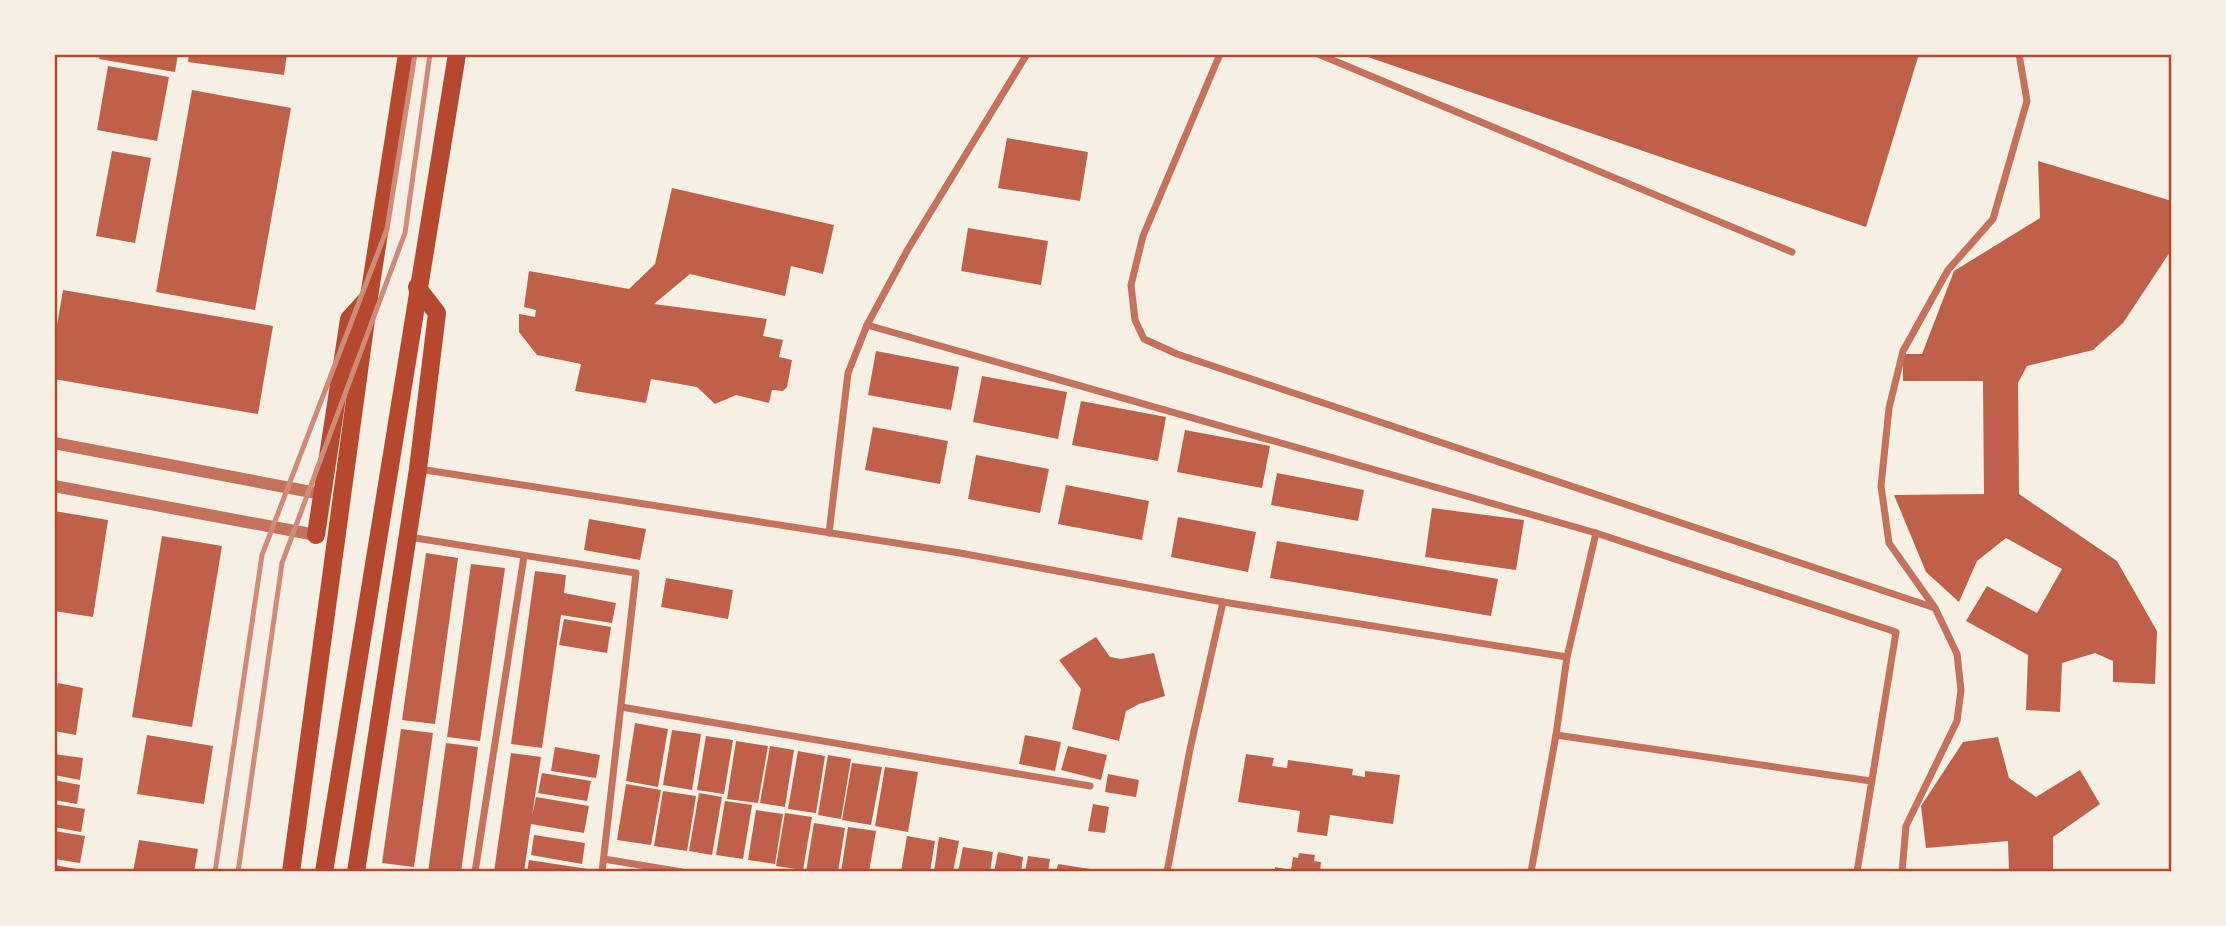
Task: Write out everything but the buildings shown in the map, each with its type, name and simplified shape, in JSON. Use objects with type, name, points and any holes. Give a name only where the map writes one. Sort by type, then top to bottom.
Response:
[{"type":"main road","points":[[291,872],[369,297],[407,54]]},
{"type":"main road","points":[[324,872],[457,54]]},
{"type":"main road","points":[[356,872],[418,468],[437,313],[417,287]]},
{"type":"main road","points":[[316,536],[349,319],[369,297]]},
{"type":"street","points":[[829,533],[848,373],[867,325],[908,249],[1027,54]]},
{"type":"street","points":[[1220,54],[1143,236],[1131,285],[1135,320],[1144,339],[1177,354],[1935,608]]},
{"type":"street","points":[[1318,54],[1792,252]]},
{"type":"street","points":[[1902,872],[1906,826],[1957,721],[1961,690],[1957,654],[1935,608],[1889,543],[1881,486],[1889,408],[1903,351],[1948,270],[1993,219],[2027,102],[2019,54]]},
{"type":"street","points":[[867,325],[1596,533],[1896,632],[1857,872]]},
{"type":"street","points":[[54,443],[323,495]]},
{"type":"street","points":[[418,468],[960,552],[1223,602],[1567,657]]},
{"type":"street","points":[[54,486],[316,536]]},
{"type":"street","points":[[1531,872],[1567,657],[1596,533]]},
{"type":"street","points":[[408,537],[636,573],[602,872]]},
{"type":"street","points":[[475,872],[524,556]]},
{"type":"street","points":[[1167,872],[1190,750],[1223,602]]},
{"type":"street","points":[[621,707],[1090,786]]},
{"type":"street","points":[[1556,735],[1871,780]]},
{"type":"street","points":[[604,859],[682,872]]},
{"type":"railway","points":[[215,872],[262,555],[387,229],[415,54]]},
{"type":"railway","points":[[238,872],[282,563],[405,233],[430,54]]}]
